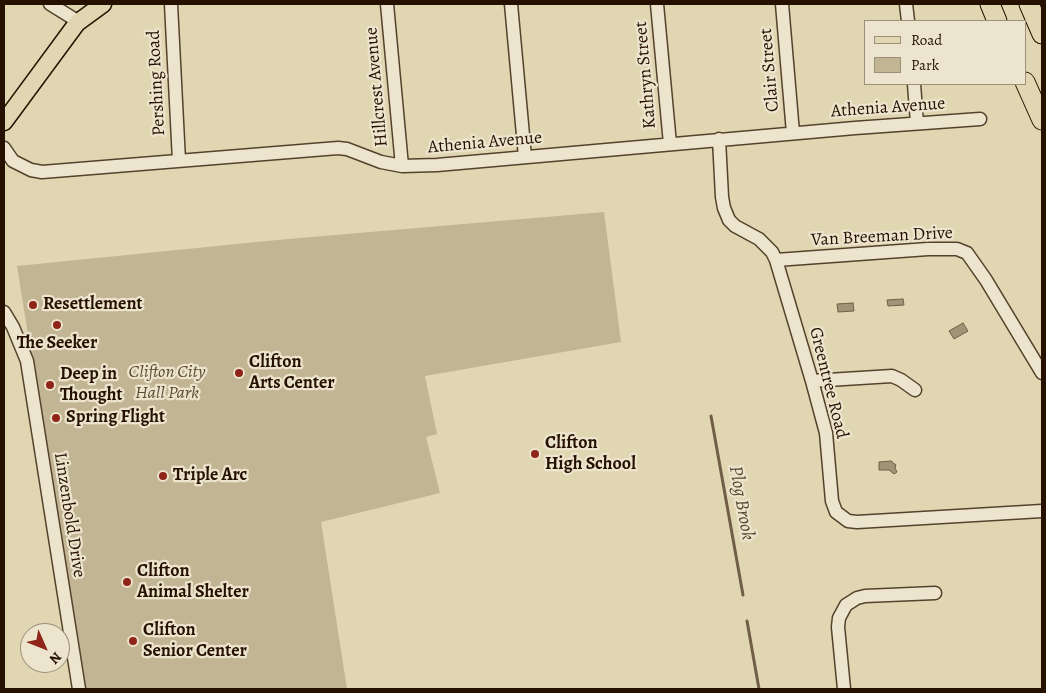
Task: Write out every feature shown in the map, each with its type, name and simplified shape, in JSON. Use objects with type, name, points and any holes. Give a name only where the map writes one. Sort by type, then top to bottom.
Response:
[{"type":"highway","points":[[990,4],[997,20]]},
{"type":"highway","points":[[1029,4],[1042,34]]},
{"type":"highway","points":[[1026,84],[1042,120]]},
{"type":"main road","points":[[4,122],[79,22],[103,4]]},
{"type":"street","points":[[50,4],[79,22]]},
{"type":"street","name":"Pershing Road","points":[[171,4],[179,161]]},
{"type":"street","name":"Hillcrest Avenue","points":[[387,4],[402,166]]},
{"type":"street","points":[[511,4],[525,157]]},
{"type":"street","name":"Kathryn Street","points":[[657,4],[670,144]]},
{"type":"street","name":"Clair Street","points":[[782,4],[793,133]]},
{"type":"street","points":[[906,4],[908,20]]},
{"type":"street","points":[[914,85],[917,123]]},
{"type":"street","name":"Athenia Avenue","points":[[4,148],[13,161],[31,170],[42,172],[338,148],[347,149],[381,162],[402,166],[437,165],[793,133],[980,119]]},
{"type":"street","name":"Greentree Road","points":[[719,140],[722,197],[729,220],[735,226],[759,239],[772,252],[776,260],[826,433],[832,501],[836,512],[841,518],[857,522],[1042,511]]},
{"type":"street","name":"Van Breeman Drive","points":[[776,260],[928,249],[957,249],[967,253],[986,280],[1042,374]]},
{"type":"street","name":"Linzenbold Drive","points":[[4,312],[14,327],[29,370],[79,689]]},
{"type":"street","name":"Linzenbold Drive","points":[[4,326],[22,348]]},
{"type":"street","points":[[812,382],[892,376],[915,390]]},
{"type":"street","points":[[844,689],[838,626],[839,618],[846,605],[857,598],[865,596],[935,593]]},
{"type":"green space","name":"Clifton City Hall Park","points":[[604,212],[621,342],[425,376],[437,434],[426,437],[440,493],[321,522],[347,689],[85,689],[17,266],[277,240]]},
{"type":"shaded area","points":[[903,299],[904,305],[888,306],[887,300]]},
{"type":"shaded area","points":[[853,303],[854,311],[838,312],[837,304]]},
{"type":"shaded area","points":[[963,323],[968,331],[954,339],[949,331]]},
{"type":"shaded area","points":[[891,461],[896,465],[897,472],[894,474],[889,470],[879,470],[879,462]]},
{"type":"waterway","name":"Plog Brook","points":[[711,416],[743,595]]},
{"type":"waterway","name":"Plog Brook","points":[[747,621],[759,689]]},
{"type":"place","name":"Resettlement","points":[[33,305]]},
{"type":"place","name":"The Seeker","points":[[57,325]]},
{"type":"place","name":"Clifton Arts Center","points":[[239,373]]},
{"type":"place","name":"Deep in Thought","points":[[50,385]]},
{"type":"place","name":"Spring Flight","points":[[56,418]]},
{"type":"place","name":"Clifton High School","points":[[535,454]]},
{"type":"place","name":"Triple Arc","points":[[163,476]]},
{"type":"place","name":"Clifton Animal Shelter","points":[[127,582]]},
{"type":"place","name":"Clifton Senior Center","points":[[133,641]]}]
